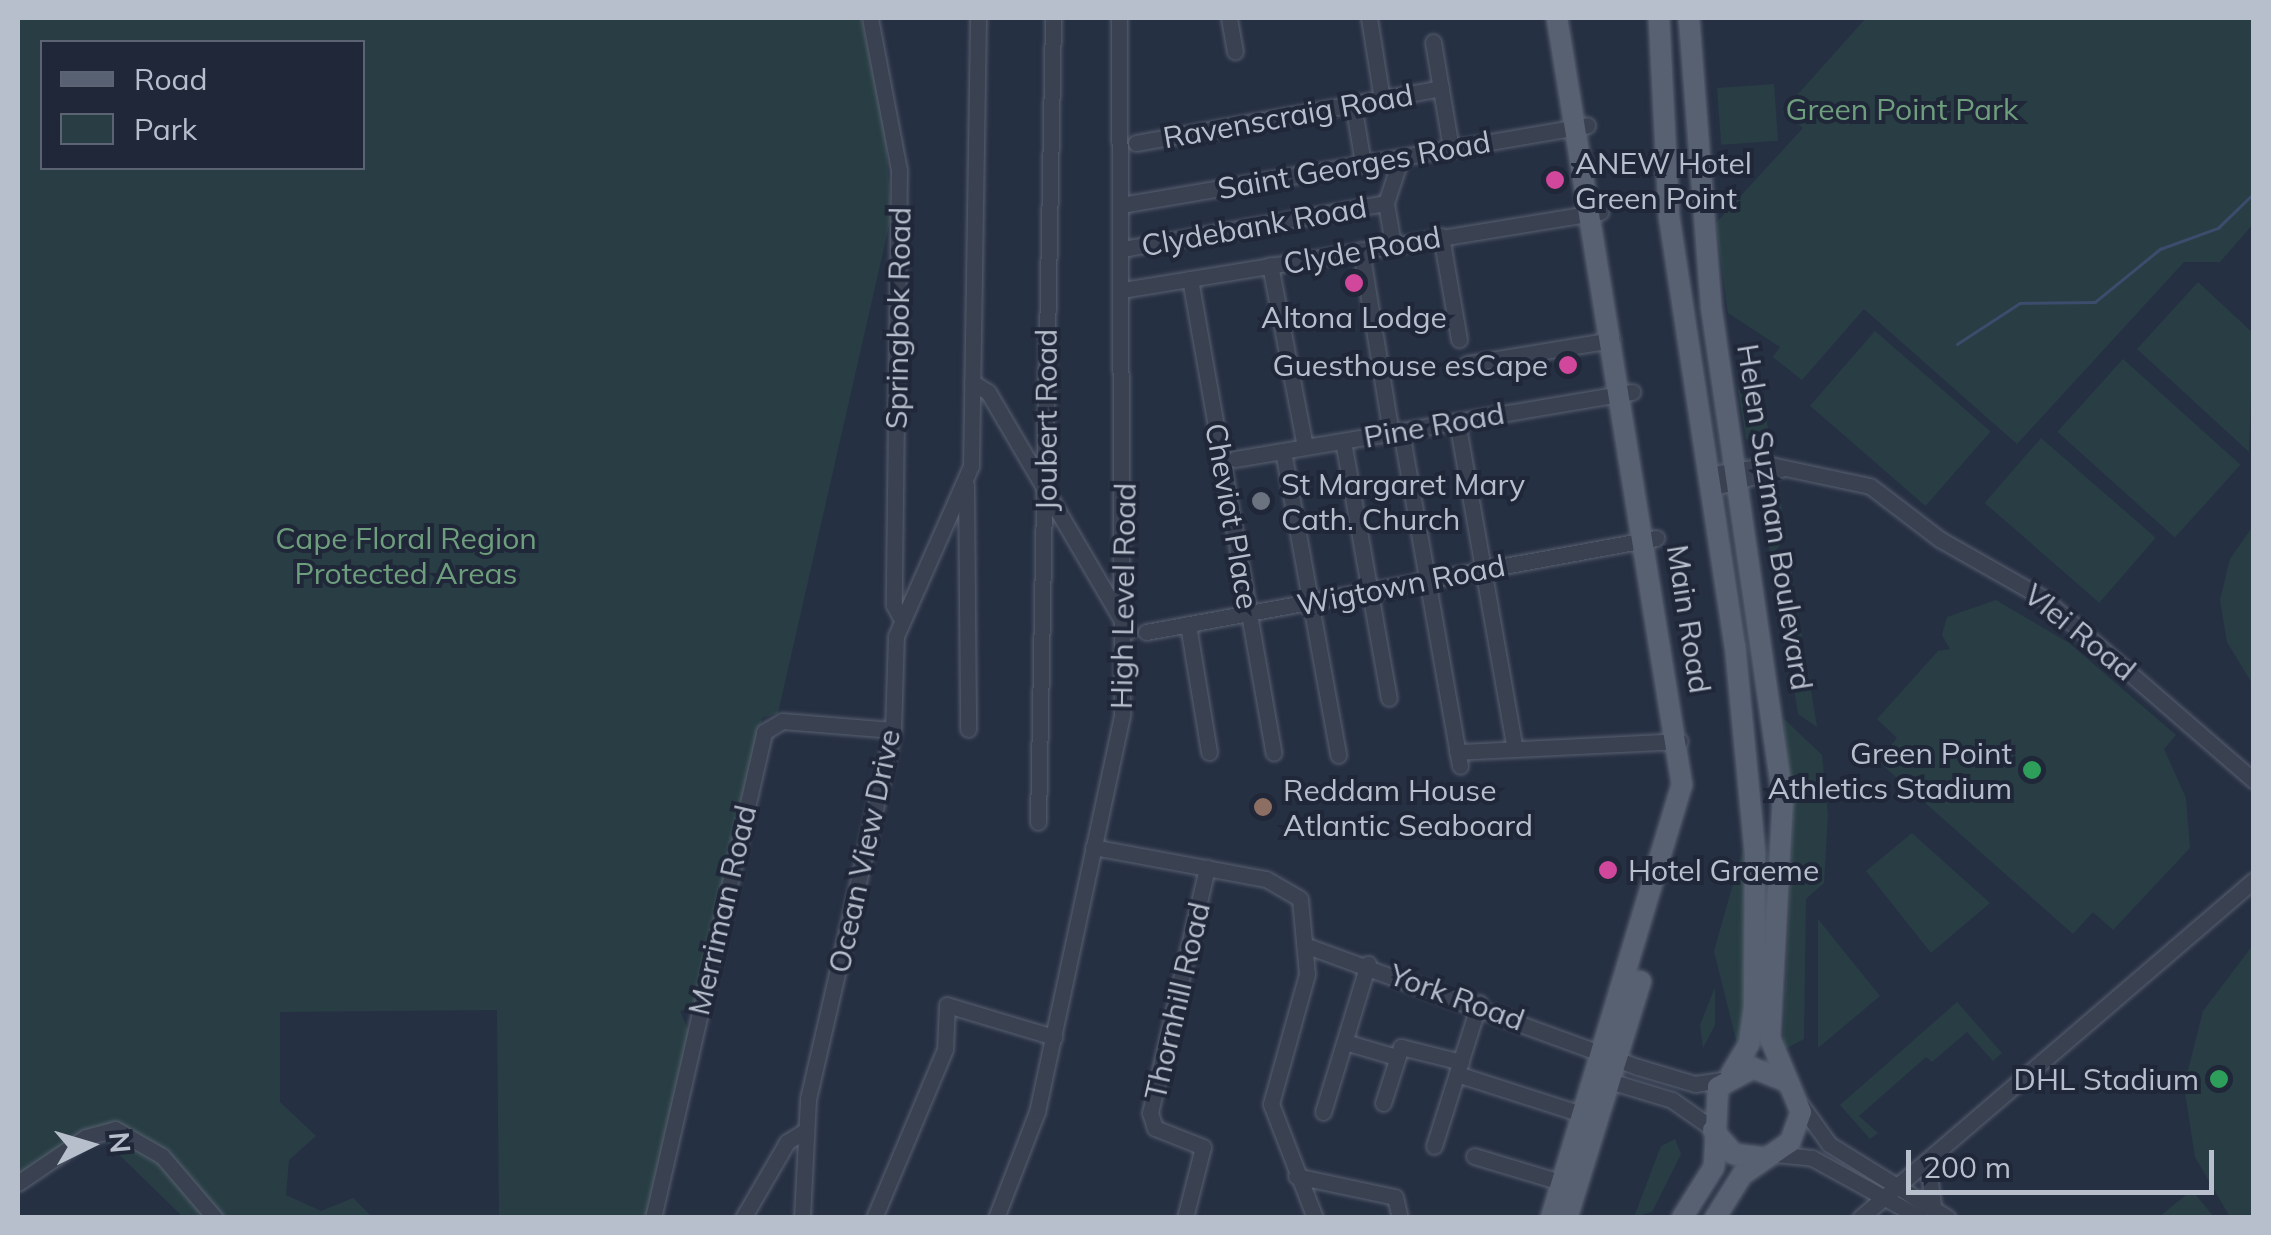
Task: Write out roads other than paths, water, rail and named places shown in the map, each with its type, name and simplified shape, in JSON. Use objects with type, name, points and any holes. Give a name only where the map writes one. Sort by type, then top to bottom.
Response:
[{"type":"main road","name":"Main Road","points":[[1557,18],[1581,126],[1693,794],[1610,1055]]},
{"type":"main road","name":"Main Road","points":[[1569,18],[1581,126]]},
{"type":"main road","name":"Helen Suzman Boulevard","points":[[1659,18],[1669,216],[1744,708],[1758,904],[1751,1035],[1710,1103],[1712,1173],[1682,1218]]},
{"type":"main road","name":"Helen Suzman Boulevard","points":[[1689,18],[1703,238],[1781,768],[1770,1031],[1794,1092]]},
{"type":"main road","name":"Main Road","points":[[1596,213],[1612,340],[1627,392]]},
{"type":"main road","name":"Main Road","points":[[1552,1218],[1569,1184],[1592,1117],[1677,822],[1680,741],[1651,539]]},
{"type":"main road","points":[[1715,1218],[1737,1180],[1797,1131],[1794,1092],[1764,1068],[1728,1076]]},
{"type":"main road","points":[[1712,1129],[1734,1154],[1771,1156]]},
{"type":"main road","name":"Main Road","points":[[1567,1218],[1569,1184]]},
{"type":"street","name":"Springbok Road","points":[[870,18],[899,170],[894,605],[902,620]]},
{"type":"street","name":"Ocean View Drive","points":[[802,1218],[806,1130],[892,730],[902,620],[966,485],[972,382],[978,18]]},
{"type":"street","name":"Joubert Road","points":[[1038,822],[1052,18]]},
{"type":"street","name":"High Level Road","points":[[996,1218],[1031,1134],[1120,733],[1128,631],[1120,18]]},
{"type":"street","points":[[1229,18],[1235,51]]},
{"type":"street","points":[[1369,18],[1382,98]]},
{"type":"street","name":"Ravenscraig Road","points":[[1434,42],[1451,148]]},
{"type":"street","name":"Ravenscraig Road","points":[[1136,143],[1441,88]]},
{"type":"street","points":[[1353,104],[1363,164]]},
{"type":"street","name":"Saint Georges Road","points":[[1121,205],[1581,126]]},
{"type":"street","name":"Clydebank Road","points":[[1393,244],[1386,203],[1401,157]]},
{"type":"street","name":"Clydebank Road","points":[[1122,249],[1386,203]]},
{"type":"street","name":"Clyde Road","points":[[1123,290],[1596,213]]},
{"type":"street","points":[[1442,236],[1459,339]]},
{"type":"street","points":[[1361,250],[1458,758],[1515,750],[1680,741]]},
{"type":"street","points":[[1270,265],[1305,447]]},
{"type":"street","name":"Cheviot Place","points":[[1190,279],[1274,753]]},
{"type":"street","points":[[1467,364],[1612,340]]},
{"type":"street","points":[[972,382],[988,392],[1128,631]]},
{"type":"street","name":"Pine Road","points":[[1236,459],[1627,392]]},
{"type":"street","points":[[1457,421],[1515,750]]},
{"type":"street","points":[[1343,441],[1388,698]]},
{"type":"street","points":[[1284,451],[1338,755]]},
{"type":"street","name":"Vlei Road","points":[[1710,481],[1781,469],[1860,482],[1940,540],[2026,586],[2254,781]]},
{"type":"street","points":[[966,485],[968,730]]},
{"type":"street","name":"Wigtown Road","points":[[1146,632],[1651,539]]},
{"type":"street","points":[[1188,624],[1210,752]]},
{"type":"street","name":"Merriman Road","points":[[654,1218],[764,732],[782,721],[892,730]]},
{"type":"street","points":[[1094,847],[1207,868],[1294,892],[1310,948],[1270,1092],[1296,1176],[1315,1218]]},
{"type":"street","name":"Thornhill Road","points":[[1185,1218],[1202,1146],[1155,1128],[1150,1113],[1207,868]]},
{"type":"street","points":[[1860,1218],[2254,880]]},
{"type":"street","name":"York Road","points":[[1310,948],[1479,1003],[1695,1084],[1728,1076]]},
{"type":"street","points":[[1323,1112],[1368,964]]},
{"type":"street","points":[[1434,1146],[1479,1003]]},
{"type":"street","points":[[874,1218],[945,1049],[939,1026],[947,1005],[1054,1037]]},
{"type":"street","points":[[1345,1042],[1459,1068],[1592,1117]]},
{"type":"street","points":[[1383,1102],[1398,1052]]},
{"type":"street","points":[[1603,1079],[1672,1100],[1712,1129]]},
{"type":"street","points":[[1794,1092],[1824,1140],[1898,1183],[1927,1212]]},
{"type":"street","points":[[18,1184],[86,1137],[115,1129],[162,1156],[214,1218]]},
{"type":"street","points":[[743,1218],[787,1142],[806,1130]]},
{"type":"street","points":[[1927,1212],[1929,1174],[1951,1136]]},
{"type":"street","points":[[1474,1156],[1569,1184]]},
{"type":"street","points":[[1771,1156],[1812,1158],[1884,1196],[1948,1218]]},
{"type":"street","points":[[1296,1176],[1336,1178],[1401,1210]]},
{"type":"waterway","points":[[1957,344],[2020,303],[2095,302],[2160,249],[2218,228],[2254,193]]},
{"type":"place","name":"ANEW Hotel Green Point","points":[[1555,180]]},
{"type":"place","name":"Altona Lodge","points":[[1354,283]]},
{"type":"place","name":"Guesthouse esCape","points":[[1568,365]]},
{"type":"place","name":"St Margaret Mary Cath. Church","points":[[1261,501]]},
{"type":"place","name":"Green Point Athletics Stadium","points":[[2032,770]]},
{"type":"place","name":"Reddam House Atlantic Seaboard","points":[[1263,807]]},
{"type":"place","name":"Hotel Graeme","points":[[1608,870]]},
{"type":"place","name":"DHL Stadium","points":[[2219,1079]]},
{"type":"park label","name":"Green Point Park","points":[[1902,109]]},
{"type":"park label","name":"Cape Floral Region Protected Areas","points":[[406,555]]}]
